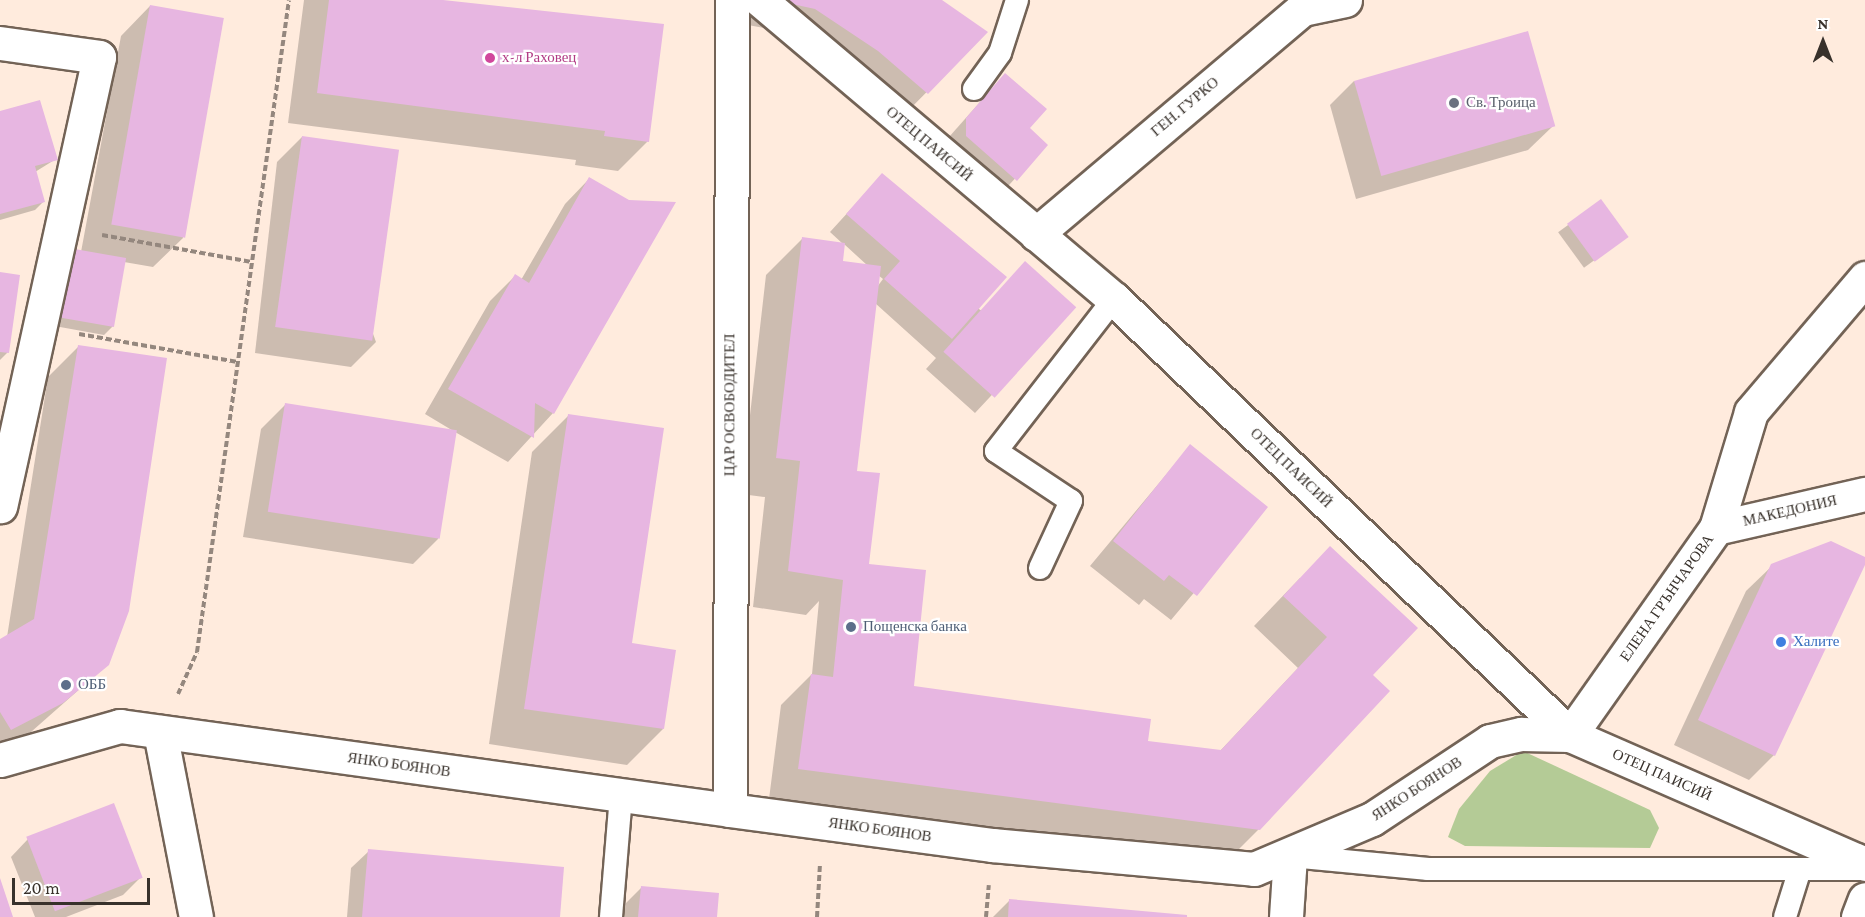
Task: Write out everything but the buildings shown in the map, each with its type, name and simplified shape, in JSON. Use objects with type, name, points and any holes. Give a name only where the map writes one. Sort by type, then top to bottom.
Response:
[{"type":"street","name":"ЦАР ОСВОБОДИТЕЛ","points":[[730,810],[732,0]]},
{"type":"street","name":"ОТЕЦ ПАИСИЙ","points":[[760,0],[1114,299],[1570,735],[1865,864]]},
{"type":"street","name":"ГЕН. ГУРКО","points":[[1036,234],[1302,9],[1345,0]]},
{"type":"street","points":[[0,43],[99,57],[0,506]]},
{"type":"street","name":"ЕЛЕНА ГРЪНЧАРОВА","points":[[1570,735],[1716,528],[1751,412],[1865,278]]},
{"type":"street","name":"МАКЕДОНИЯ","points":[[1716,528],[1865,494]]},
{"type":"street","name":"ЯНКО БОЯНОВ","points":[[0,760],[110,728],[160,732],[993,845],[1254,869],[1372,819],[1490,741],[1521,734],[1570,735]]},
{"type":"street","points":[[160,732],[196,917]]},
{"type":"street","points":[[1286,917],[1290,855]]},
{"type":"street","points":[[1858,917],[1865,898]]},
{"type":"lane","points":[[974,88],[1000,53],[1017,0]]},
{"type":"lane","points":[[1040,568],[1071,501],[996,451],[1114,299]]},
{"type":"lane","points":[[611,917],[621,795]]},
{"type":"lane","points":[[1290,855],[1428,869],[1865,869]]},
{"type":"lane","points":[[1785,917],[1800,869]]},
{"type":"path","points":[[160,732],[197,652],[289,0]]},
{"type":"path","points":[[97,234],[252,262]]},
{"type":"path","points":[[41,328],[238,362]]},
{"type":"path","points":[[817,906],[817,917]]},
{"type":"green space","points":[[1523,751],[1650,810],[1659,828],[1650,848],[1465,846],[1448,837],[1459,809],[1490,771]]},
{"type":"place","name":"х-л Раховец","points":[[490,58]]},
{"type":"place","name":"Св. Троица","points":[[1454,103]]},
{"type":"place","name":"Пощенска банка","points":[[851,627]]},
{"type":"place","name":"Халите","points":[[1781,642]]},
{"type":"place","name":"ОББ","points":[[66,685]]}]
